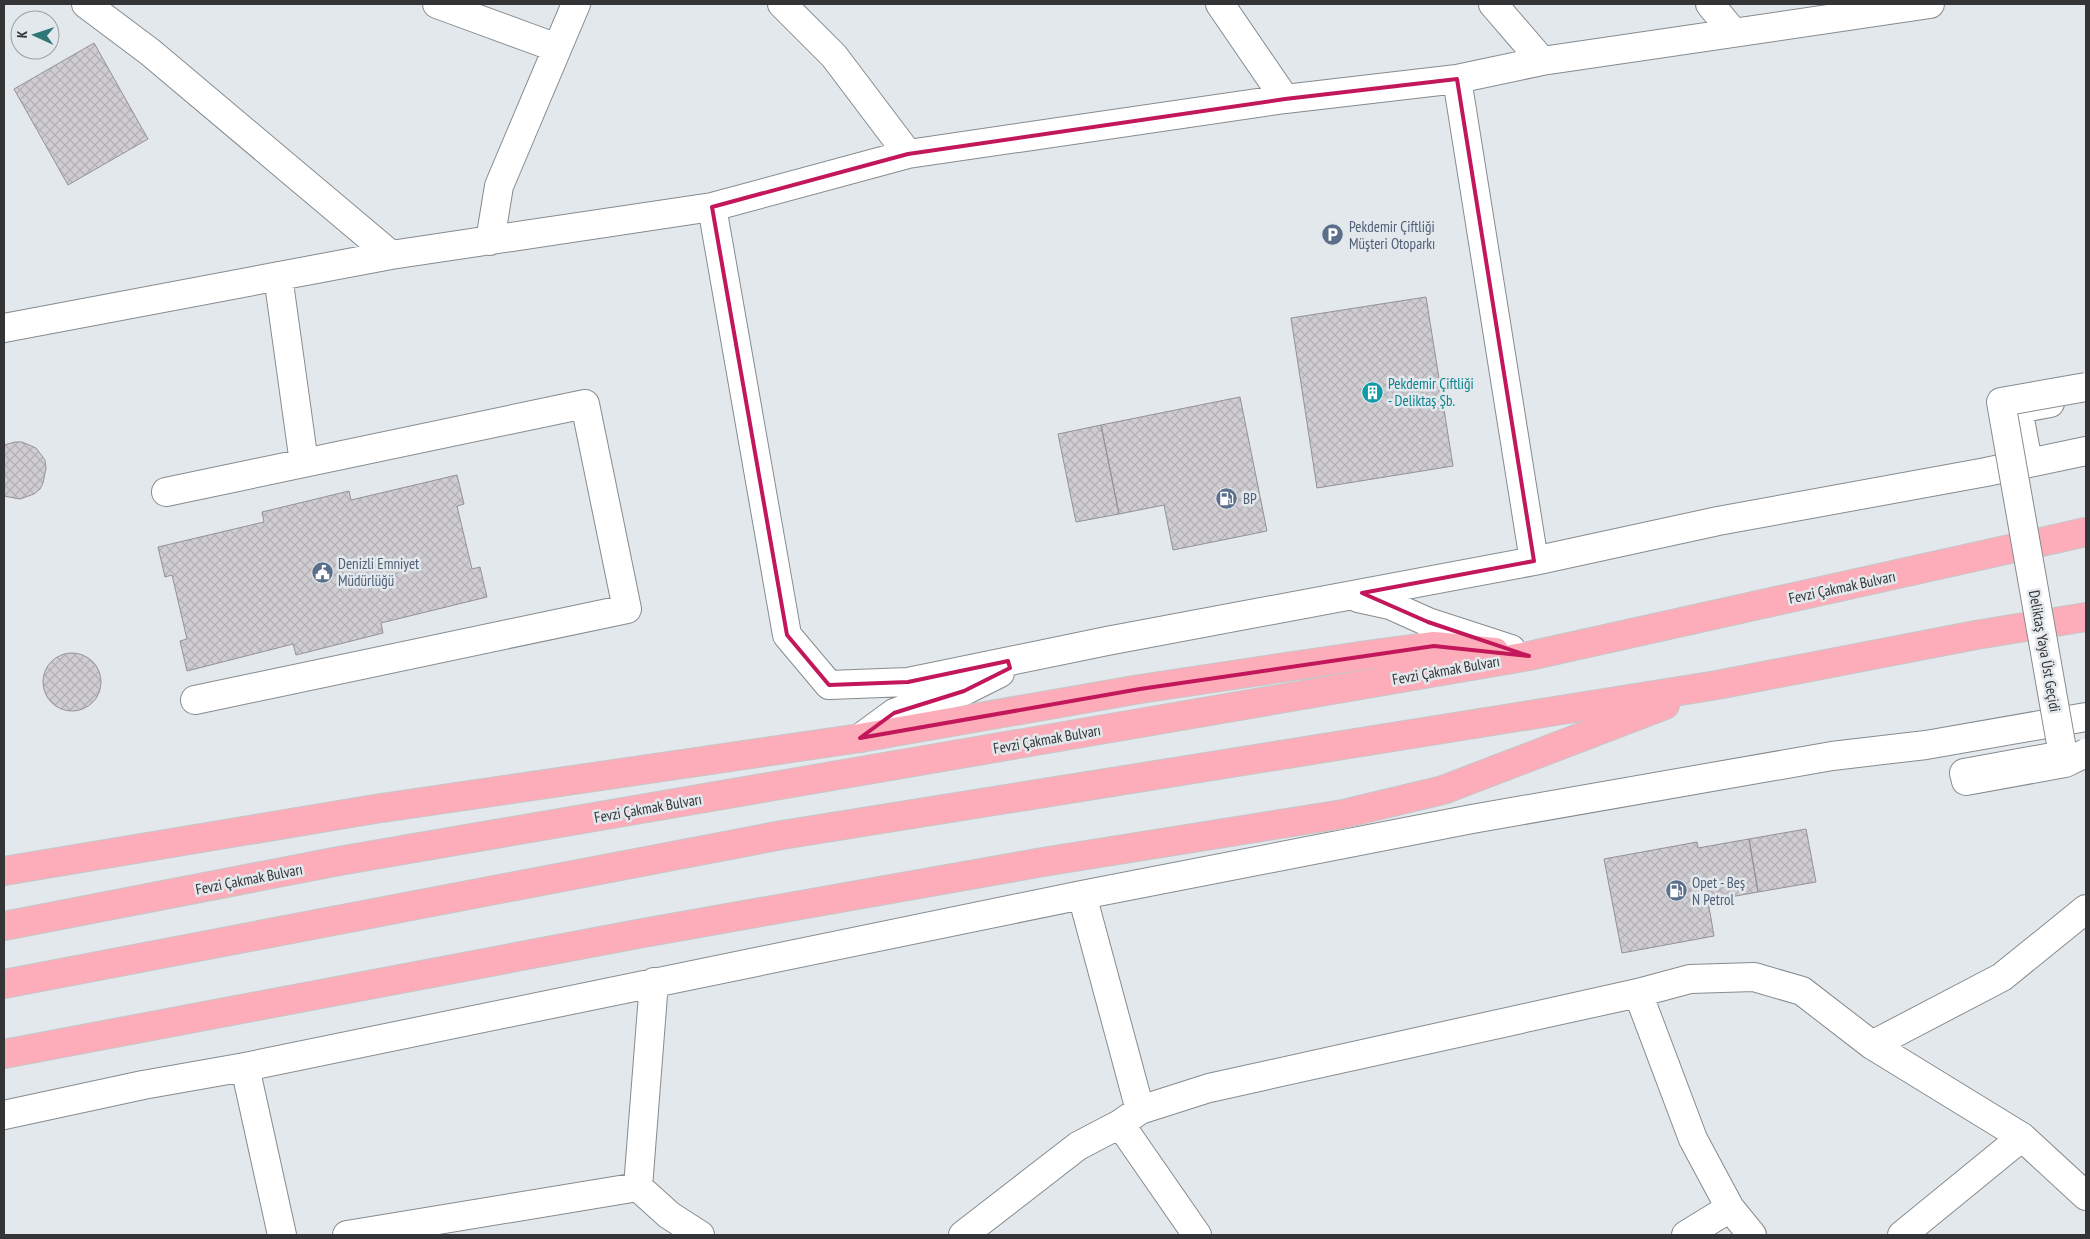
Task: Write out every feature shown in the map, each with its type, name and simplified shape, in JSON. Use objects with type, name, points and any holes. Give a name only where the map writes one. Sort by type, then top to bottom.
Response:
[{"type":"main road","name":"Fevzi Çakmak Bulvarı","points":[[4,926],[339,861],[1529,656],[2086,532]]},
{"type":"main road","points":[[4,984],[782,835],[1718,685],[1966,637],[2086,617]]},
{"type":"main road","points":[[4,871],[375,810],[860,738],[1140,689],[1425,647],[1434,646],[1529,656]]},
{"type":"main road","points":[[4,1054],[653,931],[1043,862],[1343,814],[1443,790],[1718,685]]},
{"type":"street","points":[[86,4],[150,52],[391,255]]},
{"type":"street","points":[[437,4],[557,48]]},
{"type":"street","points":[[490,241],[499,186],[576,4]]},
{"type":"street","points":[[782,4],[834,56],[908,154]]},
{"type":"street","points":[[1220,4],[1285,99]]},
{"type":"street","points":[[1493,4],[1542,62]]},
{"type":"street","points":[[1710,4],[1732,32]]},
{"type":"street","points":[[4,328],[391,255],[712,207],[908,154],[1285,99],[1457,79],[1542,62],[1732,32],[1930,4]]},
{"type":"street","points":[[1457,79],[1534,561]]},
{"type":"street","points":[[712,207],[787,635],[829,685],[908,682],[1067,649],[1534,561],[1718,521],[1986,472],[2086,451]]},
{"type":"street","points":[[278,276],[304,463]]},
{"type":"street","name":"Deliktaş Yaya Üst Geçidi","points":[[2086,387],[2000,402],[2063,755],[1964,773],[1966,781],[2065,763],[2086,752]]},
{"type":"street","points":[[2028,462],[2018,409],[2086,397]]},
{"type":"street","points":[[166,492],[584,404],[627,609],[195,700]]},
{"type":"street","points":[[1348,596],[1390,605],[1428,622],[1473,635],[1529,656]]},
{"type":"street","points":[[860,738],[894,713],[925,701],[964,692],[1008,669],[1067,649]]},
{"type":"street","points":[[4,1115],[143,1085],[245,1067],[1082,895],[1472,819],[1832,756],[1926,745],[2086,717]]},
{"type":"street","points":[[1082,895],[1130,1117],[1197,1235]]},
{"type":"street","points":[[1872,1044],[2002,977],[2086,909]]},
{"type":"street","points":[[963,1235],[1078,1146],[1130,1117],[1209,1088],[1638,993],[1690,979],[1754,977],[1802,991],[1872,1044],[2022,1137],[2086,1196]]},
{"type":"street","points":[[638,1187],[654,982]]},
{"type":"street","points":[[1638,993],[1693,1139],[1730,1208],[1752,1235]]},
{"type":"street","points":[[245,1067],[282,1235]]},
{"type":"street","points":[[1902,1235],[2022,1137]]},
{"type":"street","points":[[347,1235],[638,1187]]},
{"type":"street","points":[[638,1187],[668,1215],[700,1235]]},
{"type":"street","points":[[1686,1235],[1730,1208]]},
{"type":"highlighted area","points":[[1457,79],[1534,561],[1362,593],[1428,622],[1529,656],[1434,646],[1140,689],[860,738],[894,713],[964,691],[1010,668],[1008,661],[908,682],[829,685],[787,635],[712,207],[908,154],[1285,99]]},
{"type":"building","points":[[94,43],[148,139],[68,185],[14,89]]},
{"type":"building","name":"Pekdemir Çiftliği - Deliktaş Şb.","points":[[1426,297],[1453,466],[1317,488],[1291,318]]},
{"type":"building","points":[[1240,397],[1267,531],[1173,550],[1164,505],[1119,514],[1101,425]]},
{"type":"building","points":[[1101,425],[1119,514],[1076,522],[1058,434]]},
{"type":"building","points":[[22,442],[36,448],[45,460],[46,468],[40,489],[34,494],[20,499],[4,496],[4,445]]},
{"type":"building","name":"Denizli Emniyet Müdürlüğü","points":[[457,475],[464,504],[457,506],[472,569],[480,567],[487,597],[381,623],[383,633],[296,655],[293,644],[187,671],[180,641],[187,639],[172,575],[165,577],[158,547],[264,522],[262,512],[349,491],[351,500]]},
{"type":"building","points":[[72,653],[83,655],[96,666],[101,682],[99,693],[88,706],[72,711],[61,709],[48,698],[43,682],[45,671],[56,658]]},
{"type":"building","points":[[1806,829],[1816,882],[1758,892],[1749,839]]},
{"type":"building","points":[[1749,839],[1758,892],[1708,901],[1714,936],[1622,953],[1604,859],[1697,842],[1698,848]]},
{"type":"place","name":"Pekdemir Çiftliği Müşteri Otoparkı","points":[[1333,235]]},
{"type":"place","name":"Pekdemir Çiftliği - Deliktaş Şb.","points":[[1372,392]]},
{"type":"place","name":"BP","points":[[1227,498]]},
{"type":"place","name":"Denizli Emniyet Müdürlüğü","points":[[322,572]]},
{"type":"place","name":"Opet - Beş N Petrol","points":[[1676,891]]}]
